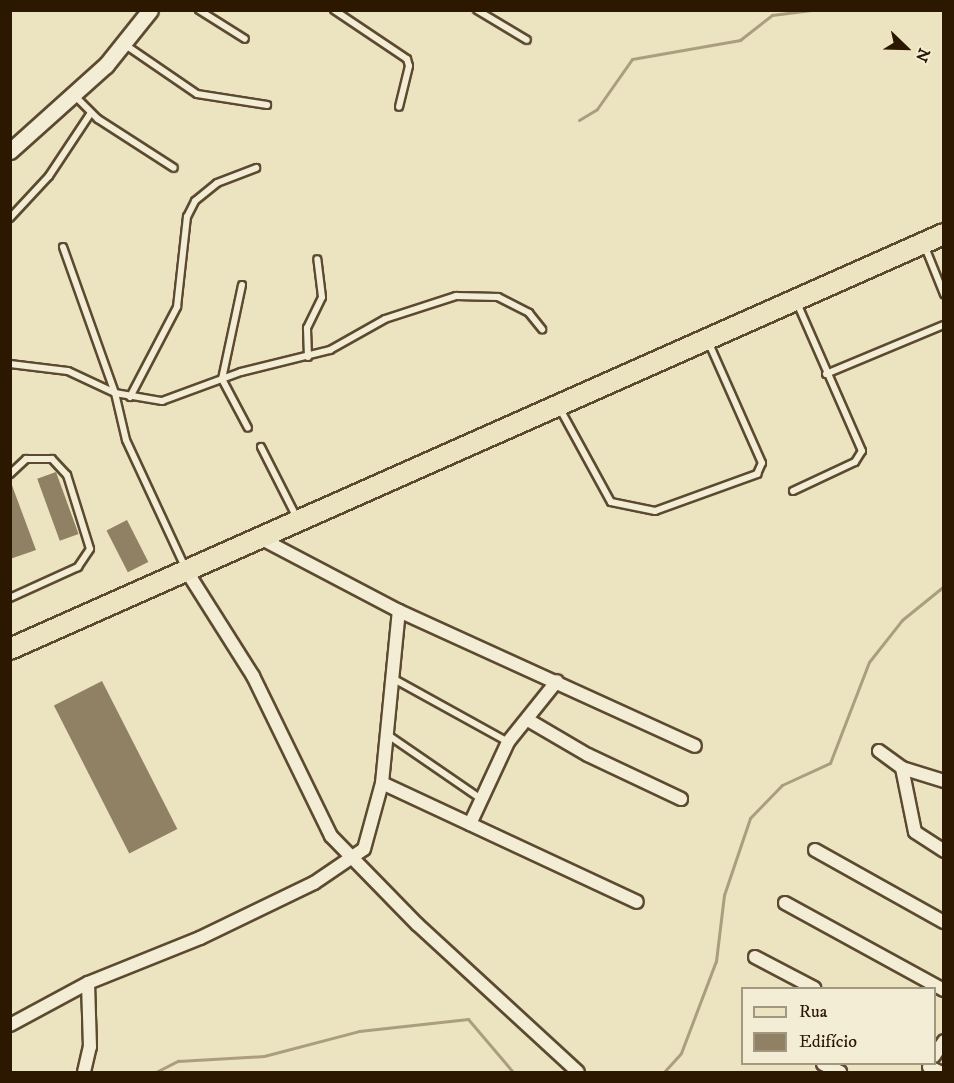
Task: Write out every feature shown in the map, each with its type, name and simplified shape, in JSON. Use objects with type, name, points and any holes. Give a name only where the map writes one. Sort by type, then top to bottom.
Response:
[{"type":"main road","points":[[10,649],[944,234]]},
{"type":"street","points":[[10,151],[73,95],[123,43],[150,10]]},
{"type":"street","points":[[260,538],[399,611],[557,681],[695,747]]},
{"type":"street","points":[[186,570],[253,676],[331,836],[578,1072]]},
{"type":"street","points":[[10,1025],[88,983],[201,938],[354,859],[370,834],[382,783],[399,611]]},
{"type":"street","points":[[470,824],[508,742],[528,720],[557,681]]},
{"type":"street","points":[[528,720],[588,755],[681,798]]},
{"type":"street","points":[[879,751],[902,768],[944,781]]},
{"type":"street","points":[[902,768],[915,832],[944,851]]},
{"type":"street","points":[[382,783],[637,902]]},
{"type":"street","points":[[815,850],[944,922]]},
{"type":"street","points":[[785,903],[944,990]]},
{"type":"street","points":[[755,957],[812,987]]},
{"type":"street","points":[[84,1072],[90,1047],[88,983]]},
{"type":"street","points":[[936,1056],[944,1041]]},
{"type":"street","points":[[825,1065],[840,1072]]},
{"type":"lane","points":[[199,10],[245,39]]},
{"type":"lane","points":[[333,10],[406,59],[409,66],[399,107]]},
{"type":"lane","points":[[477,10],[527,40]]},
{"type":"lane","points":[[123,43],[197,94],[267,105]]},
{"type":"lane","points":[[73,95],[90,114],[174,168]]},
{"type":"lane","points":[[10,218],[50,176],[90,114]]},
{"type":"lane","points":[[130,397],[177,307],[187,217],[195,201],[217,183],[256,168]]},
{"type":"lane","points":[[923,243],[944,294]]},
{"type":"lane","points":[[63,247],[116,393],[126,440],[186,570]]},
{"type":"lane","points":[[308,357],[307,328],[322,297],[316,259]]},
{"type":"lane","points":[[242,285],[222,379],[248,428]]},
{"type":"lane","points":[[10,364],[68,371],[116,393],[162,401],[222,379],[308,357],[384,319],[456,296],[498,297],[529,313],[542,329]]},
{"type":"lane","points":[[793,491],[860,458],[862,451],[826,374],[796,299]]},
{"type":"lane","points":[[826,374],[944,325]]},
{"type":"lane","points":[[558,405],[611,502],[656,511],[757,474],[762,463],[707,339]]},
{"type":"lane","points":[[261,447],[299,521]]},
{"type":"lane","points":[[10,474],[26,459],[52,459],[67,475],[90,549],[78,567],[10,598]]},
{"type":"lane","points":[[394,679],[508,742]]},
{"type":"lane","points":[[388,735],[481,800]]},
{"type":"building","points":[[56,472],[79,534],[60,541],[37,479]]},
{"type":"building","points":[[10,480],[36,550],[10,559]]},
{"type":"building","points":[[127,520],[148,562],[128,572],[107,530]]},
{"type":"building","points":[[102,681],[177,829],[129,853],[54,706]]},
{"type":"waterway","points":[[579,120],[597,109],[632,59],[740,40],[772,15],[812,10]]},
{"type":"waterway","points":[[664,1072],[681,1053],[716,961],[724,895],[750,818],[782,785],[830,763],[869,662],[902,620],[944,586]]},
{"type":"waterway","points":[[156,1072],[178,1061],[264,1056],[359,1031],[468,1019],[513,1072]]}]
